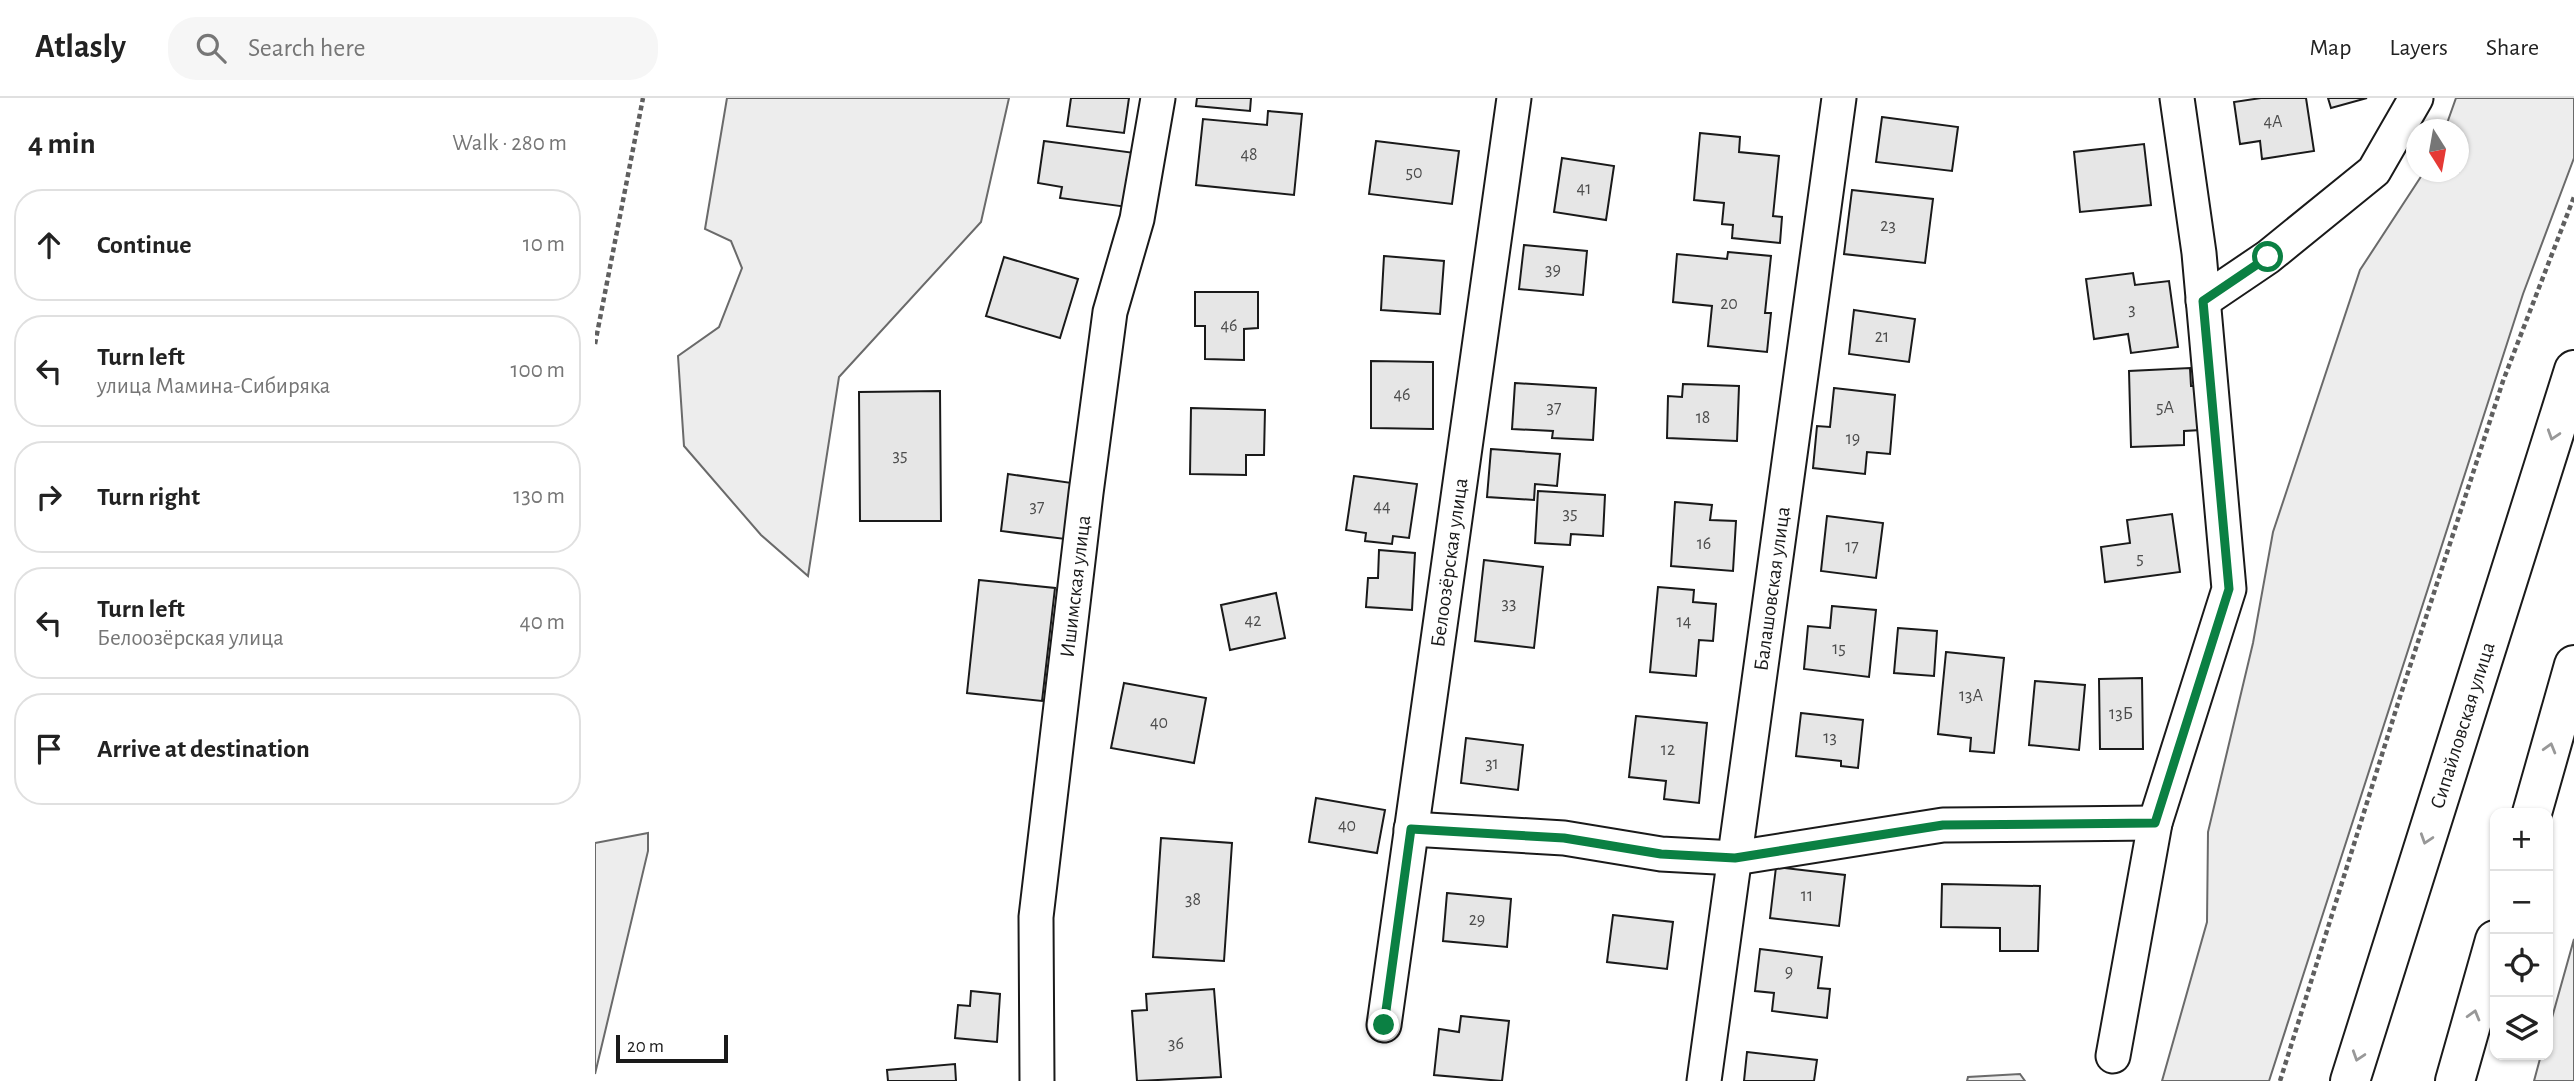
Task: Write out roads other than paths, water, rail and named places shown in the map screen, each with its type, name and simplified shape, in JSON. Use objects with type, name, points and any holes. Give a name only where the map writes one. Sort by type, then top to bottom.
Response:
[{"type":"main road","name":"Сипайловская улица","points":[[2350,1081],[2574,370]]},
{"type":"main road","points":[[2533,808],[2574,665]]},
{"type":"main road","points":[[2455,1081],[2490,958]]},
{"type":"street","name":"Ишимская улица","points":[[1037,1081],[1036,917],[1086,493],[1110,312],[1137,219],[1158,98]]},
{"type":"street","name":"Белоозёрская улица","points":[[1384,1025],[1514,98]]},
{"type":"street","name":"Балашовская улица","points":[[1704,1081],[1839,98]]},
{"type":"street","points":[[2113,1056],[2155,823],[2229,589],[2203,301],[2177,98]]},
{"type":"street","points":[[2203,301],[2268,257],[2374,172],[2416,98]]},
{"type":"street","points":[[1411,829],[1564,838],[1661,854],[1735,858],[1943,825],[2155,823]]}]
